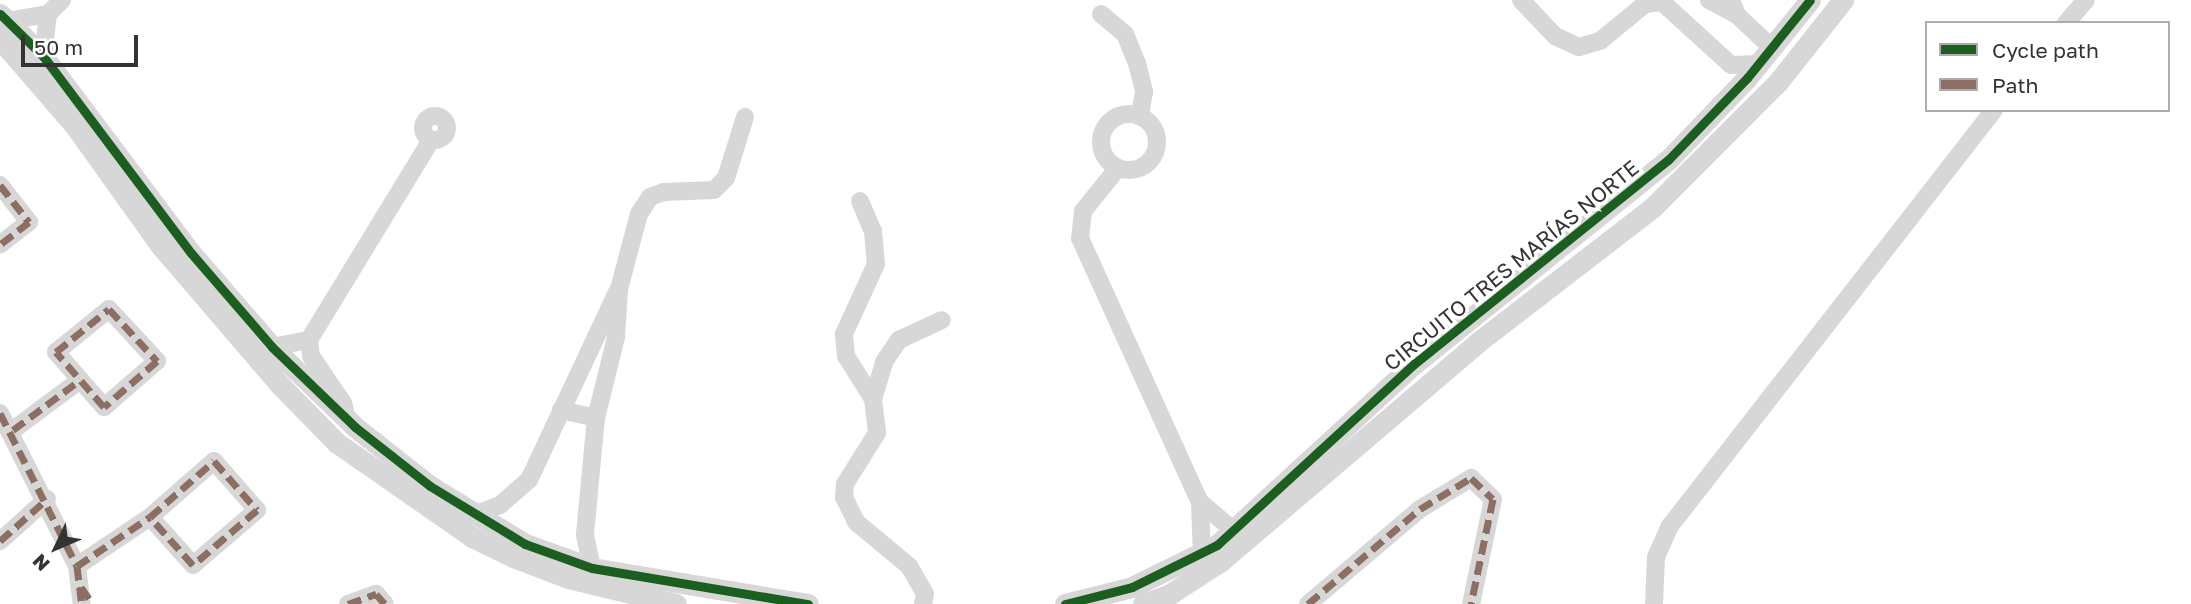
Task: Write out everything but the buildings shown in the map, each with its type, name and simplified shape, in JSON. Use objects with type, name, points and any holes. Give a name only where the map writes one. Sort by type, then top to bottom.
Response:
[{"type":"street","points":[[2,25],[48,14],[62,0]]},
{"type":"street","points":[[1521,0],[1555,36],[1579,47],[1601,41],[1645,4],[1662,2],[1731,65],[1758,64]]},
{"type":"street","points":[[1709,0],[1734,8],[1771,47]]},
{"type":"street","name":"CIRCUITO TRES MARÍAS NORTE","points":[[1065,604],[1132,587],[1202,557],[1234,531],[1414,364],[1604,216],[1728,99],[1810,0]]},
{"type":"street","name":"CIRCUITO TRES MARÍAS NORTE","points":[[1143,604],[1170,594],[1222,561],[1467,351],[1653,208],[1778,82],[1843,0]]},
{"type":"street","points":[[2068,21],[2085,0]]},
{"type":"street","points":[[43,56],[48,14]]},
{"type":"street","points":[[1101,14],[1125,34],[1138,63],[1143,92],[1140,114]]},
{"type":"street","points":[[2,25],[43,56],[191,253],[272,347],[351,424],[474,514],[525,544],[592,568],[808,604]]},
{"type":"street","points":[[2,25],[161,246],[281,386],[337,443],[472,537],[513,557],[634,597],[676,604]]},
{"type":"street","points":[[1728,99],[1731,65]]},
{"type":"street","points":[[1654,604],[1656,557],[1670,526],[1992,112]]},
{"type":"street","points":[[1117,114],[1140,114],[1157,130],[1157,154],[1140,170],[1117,169],[1101,153],[1102,130],[1117,114]]},
{"type":"street","points":[[474,514],[500,505],[529,480],[619,289],[639,214],[650,197],[714,190],[726,178],[745,117]]},
{"type":"street","points":[[351,424],[344,403],[311,356],[309,340],[431,140]]},
{"type":"street","points":[[1117,169],[1083,211],[1080,238],[1200,502],[1202,557]]},
{"type":"street","points":[[0,185],[29,222],[0,245]]},
{"type":"street","points":[[860,201],[873,231],[876,264],[844,334],[846,356],[873,399]]},
{"type":"street","points":[[592,568],[585,534],[596,418],[616,337],[619,289]]},
{"type":"street","points":[[109,309],[156,361],[104,407],[80,380],[56,352],[109,309]]},
{"type":"street","points":[[923,604],[925,594],[909,566],[846,509],[845,484],[877,433],[873,399],[884,362],[899,340],[942,320]]},
{"type":"street","points":[[272,347],[309,340]]},
{"type":"street","points":[[13,430],[80,380]]},
{"type":"street","points":[[561,410],[596,418]]},
{"type":"street","points":[[0,413],[13,430],[77,566],[81,595],[93,604]]},
{"type":"street","points":[[337,443],[351,424]]},
{"type":"street","points":[[77,566],[150,517],[214,461],[257,510],[193,565],[150,517]]},
{"type":"street","points":[[1308,604],[1420,509],[1471,478],[1493,499],[1471,604]]},
{"type":"street","points":[[0,541],[47,499]]},
{"type":"street","points":[[1200,502],[1234,531]]},
{"type":"street","points":[[348,604],[376,594],[385,604]]},
{"type":"marked path","points":[[0,185],[29,222],[0,245]]},
{"type":"marked path","points":[[109,309],[157,361],[104,407],[56,352],[109,309]]},
{"type":"marked path","points":[[13,430],[80,380]]},
{"type":"marked path","points":[[0,413],[77,566],[82,604]]},
{"type":"marked path","points":[[77,566],[150,517],[214,461],[257,510],[193,565],[150,517]]},
{"type":"marked path","points":[[1308,604],[1420,509],[1471,478],[1493,499],[1471,604]]},
{"type":"marked path","points":[[0,541],[47,499]]},
{"type":"marked path","points":[[81,587],[93,604]]},
{"type":"marked path","points":[[348,604],[376,594],[385,604]]},
{"type":"cycle path","points":[[1065,604],[1132,587],[1217,545],[1414,364],[1668,160],[1747,78],[1810,0]]},
{"type":"cycle path","points":[[0,14],[43,56],[191,253],[272,347],[355,427],[430,486],[525,544],[592,568],[808,604]]}]
